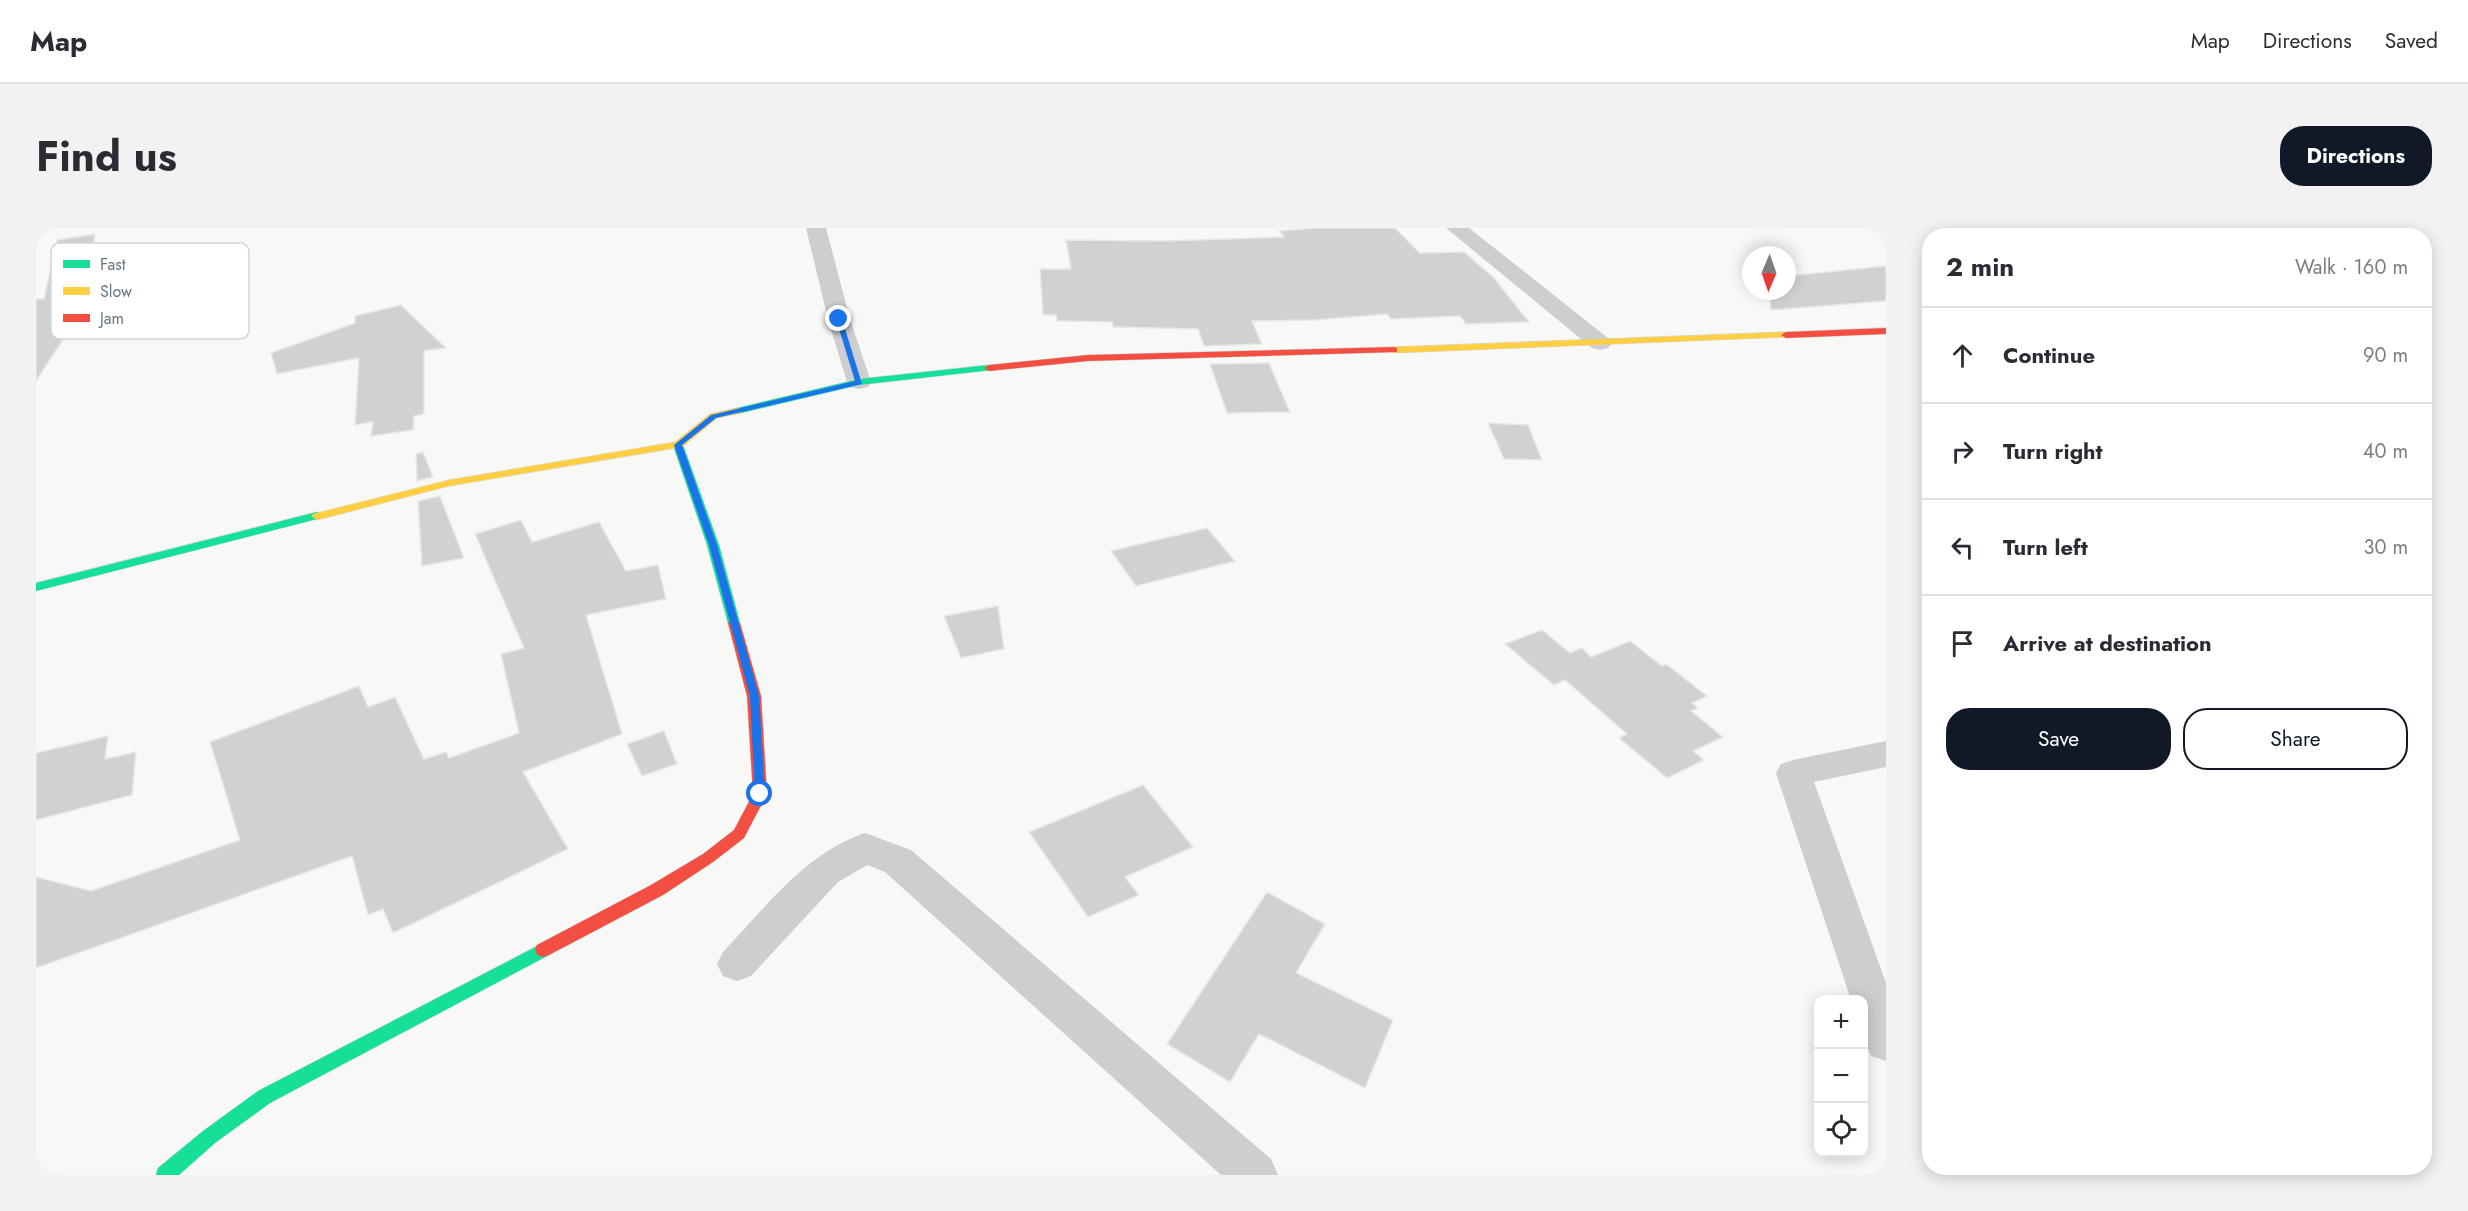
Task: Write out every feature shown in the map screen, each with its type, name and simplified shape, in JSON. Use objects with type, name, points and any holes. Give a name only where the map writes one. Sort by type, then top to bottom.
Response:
[{"type":"street","points":[[816,228],[839,319],[859,382]]},
{"type":"street","points":[[1456,228],[1600,343]]},
{"type":"street","points":[[36,587],[449,483],[678,445],[714,416],[859,382],[1088,358],[1600,343],[1886,331]]},
{"type":"street","points":[[165,1175],[208,1137],[264,1097],[657,890],[708,858],[739,834],[760,794],[754,696],[713,545],[678,445]]},
{"type":"street","points":[[1886,754],[1793,773],[1886,1042]]},
{"type":"street","points":[[737,964],[825,870],[865,848],[898,861],[1255,1175]]},
{"type":"building","points":[[1315,228],[1395,228],[1420,253],[1464,252],[1494,278],[1529,322],[1466,324],[1460,316],[1391,319],[1387,314],[1315,320],[1252,321],[1262,344],[1204,346],[1198,329],[1113,327],[1112,322],[1057,321],[1056,315],[1043,315],[1040,269],[1071,269],[1066,240],[1163,241],[1284,237],[1279,231]]},
{"type":"building","points":[[95,234],[94,243],[56,243],[57,240]]},
{"type":"building","points":[[1886,266],[1886,301],[1771,310],[1770,300],[1796,300],[1796,275]]},
{"type":"building","points":[[51,267],[51,339],[63,339],[36,381],[36,299],[44,299]]},
{"type":"building","points":[[401,305],[446,348],[424,351],[424,414],[414,416],[413,430],[371,436],[373,422],[355,425],[359,358],[277,374],[271,353],[355,323],[355,316]]},
{"type":"building","points":[[1269,363],[1290,412],[1227,413],[1210,364]]},
{"type":"building","points":[[1488,423],[1528,425],[1542,460],[1504,459]]},
{"type":"building","points":[[423,452],[433,477],[417,481],[416,454]]},
{"type":"building","points":[[440,496],[464,558],[422,566],[418,501]]},
{"type":"building","points":[[521,520],[532,542],[599,522],[626,571],[658,565],[666,599],[586,615],[622,734],[523,772],[568,849],[393,933],[383,909],[368,915],[352,856],[36,968],[36,877],[91,891],[240,840],[210,742],[359,686],[368,707],[395,697],[424,759],[446,752],[449,758],[519,733],[501,654],[524,648],[475,534]]},
{"type":"building","points":[[1207,528],[1235,561],[1136,586],[1111,551]]},
{"type":"building","points":[[998,606],[1004,649],[961,658],[944,616]]},
{"type":"building","points":[[1542,630],[1570,653],[1582,648],[1591,657],[1630,641],[1662,666],[1666,664],[1707,696],[1692,703],[1698,708],[1691,711],[1723,737],[1693,751],[1704,760],[1667,778],[1619,738],[1627,734],[1565,680],[1554,685],[1505,644]]},
{"type":"building","points":[[664,731],[677,764],[642,776],[627,744]]},
{"type":"building","points":[[108,736],[105,759],[136,752],[132,795],[36,820],[36,753]]},
{"type":"building","points":[[1143,785],[1193,847],[1125,877],[1139,895],[1088,917],[1029,832]]},
{"type":"building","points":[[1267,892],[1325,924],[1296,973],[1393,1020],[1365,1088],[1259,1034],[1230,1082],[1167,1044]]},
{"type":"traffic: fast","points":[[737,411],[859,382],[989,368]]},
{"type":"traffic: fast","points":[[678,445],[713,545],[734,623]]},
{"type":"traffic: fast","points":[[36,587],[317,516]]},
{"type":"traffic: fast","points":[[165,1175],[209,1137],[264,1097],[543,950]]},
{"type":"traffic: slow","points":[[1394,350],[1786,335]]},
{"type":"traffic: slow","points":[[317,516],[449,483],[678,445],[714,416],[737,411]]},
{"type":"traffic: jam","points":[[1786,335],[1886,331]]},
{"type":"traffic: jam","points":[[989,368],[1088,358],[1394,350]]},
{"type":"traffic: jam","points":[[543,950],[657,890],[708,858],[739,834],[760,794],[754,696],[734,623]]},
{"type":"route","points":[[760,794],[754,696],[713,545],[678,445],[714,416],[859,382],[839,319]]}]
